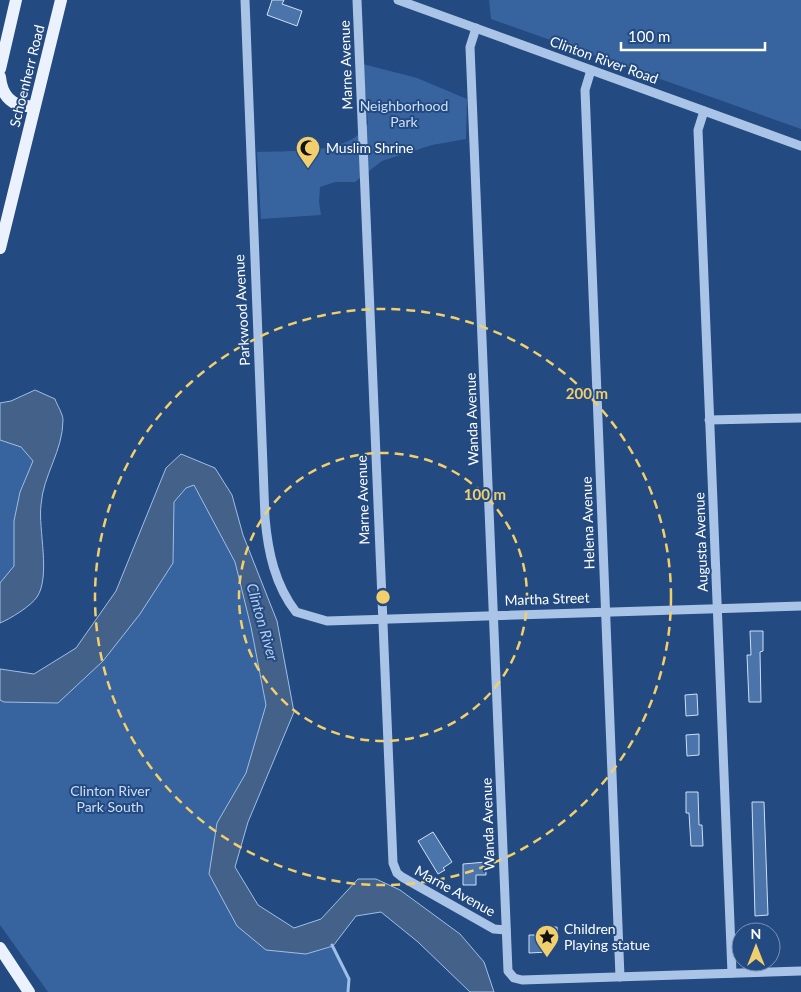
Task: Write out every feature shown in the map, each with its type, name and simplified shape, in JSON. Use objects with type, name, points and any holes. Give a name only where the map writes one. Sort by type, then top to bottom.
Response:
[{"type":"main road","name":"Schoenherr Road","points":[[0,69],[16,0]]},
{"type":"main road","name":"Schoenherr Road","points":[[0,248],[61,0]]},
{"type":"main road","points":[[0,77],[1,87],[9,101],[21,106],[34,106]]},
{"type":"main road","points":[[0,948],[29,992]]},
{"type":"street","name":"Parkwood Avenue","points":[[245,0],[254,265],[266,527],[273,567],[281,588],[296,612]]},
{"type":"street","name":"Marne Avenue","points":[[357,0],[394,867],[402,877],[460,910],[494,929],[506,930]]},
{"type":"street","name":"Clinton River Road","points":[[398,0],[801,146]]},
{"type":"street","name":"Wanda Avenue","points":[[476,28],[470,47],[508,971],[518,980],[801,971]]},
{"type":"street","name":"Helena Avenue","points":[[591,70],[584,90],[620,977]]},
{"type":"street","name":"Augusta Avenue","points":[[704,111],[698,130],[732,973]]},
{"type":"street","points":[[709,420],[801,418]]},
{"type":"street","name":"Martha Street","points":[[296,612],[327,621],[801,606]]},
{"type":"green space","points":[[489,0],[801,0],[801,129],[491,19]]},
{"type":"green space","name":"Neighborhood Park","points":[[363,64],[417,78],[467,99],[466,139],[432,145],[382,161],[355,182],[335,182],[320,187],[319,202],[321,215],[261,219],[257,152],[320,149],[344,143],[356,137],[368,124]]},
{"type":"green space","points":[[0,440],[21,447],[33,461],[20,492],[14,521],[14,566],[0,583]]},
{"type":"green space","name":"Clinton River Park South","points":[[194,484],[235,562],[251,627],[266,705],[246,773],[217,823],[209,875],[306,954],[333,946],[349,979],[348,992],[48,992],[0,925],[0,700],[4,702],[58,703],[173,563],[174,502],[186,488]]},
{"type":"water","points":[[35,390],[55,399],[63,420],[60,442],[45,483],[41,505],[43,577],[41,588],[34,601],[20,612],[0,623],[0,583],[14,566],[14,521],[20,492],[33,461],[21,447],[0,440],[0,403],[11,401]]},
{"type":"water","name":"Clinton River","points":[[181,454],[215,468],[232,495],[243,535],[277,621],[294,712],[248,822],[235,867],[258,905],[294,928],[321,919],[358,879],[376,879],[400,890],[460,934],[484,962],[494,992],[470,992],[418,942],[381,912],[356,916],[333,946],[306,954],[266,950],[237,926],[209,874],[217,823],[246,773],[266,705],[251,627],[235,562],[194,485],[186,488],[174,502],[173,563],[140,614],[103,661],[58,703],[4,702],[0,700],[0,669],[34,674],[76,648],[116,591],[166,468]]},
{"type":"building","points":[[272,0],[284,0],[282,4],[302,11],[297,26],[267,15]]},
{"type":"building","points":[[750,631],[763,631],[763,651],[760,652],[761,702],[749,702],[747,655],[751,655]]},
{"type":"building","points":[[697,694],[698,715],[686,716],[685,695]]},
{"type":"building","points":[[699,734],[699,755],[687,756],[686,735]]},
{"type":"building","points":[[686,792],[698,792],[699,825],[702,825],[703,846],[691,846],[689,813],[686,813]]},
{"type":"building","points":[[752,802],[764,802],[768,915],[755,916]]},
{"type":"building","points":[[433,832],[452,862],[443,868],[445,870],[438,874],[418,841]]},
{"type":"building","points":[[486,862],[486,875],[476,875],[476,885],[463,885],[463,864]]},
{"type":"building","points":[[557,927],[558,940],[547,941],[548,952],[529,953],[529,935],[541,935],[541,928]]},
{"type":"waterway","points":[[332,945],[349,979],[348,992]]},
{"type":"place","name":"Muslim Shrine","points":[[308,169]]},
{"type":"place","name":"Children Playing statue","points":[[547,958]]}]
